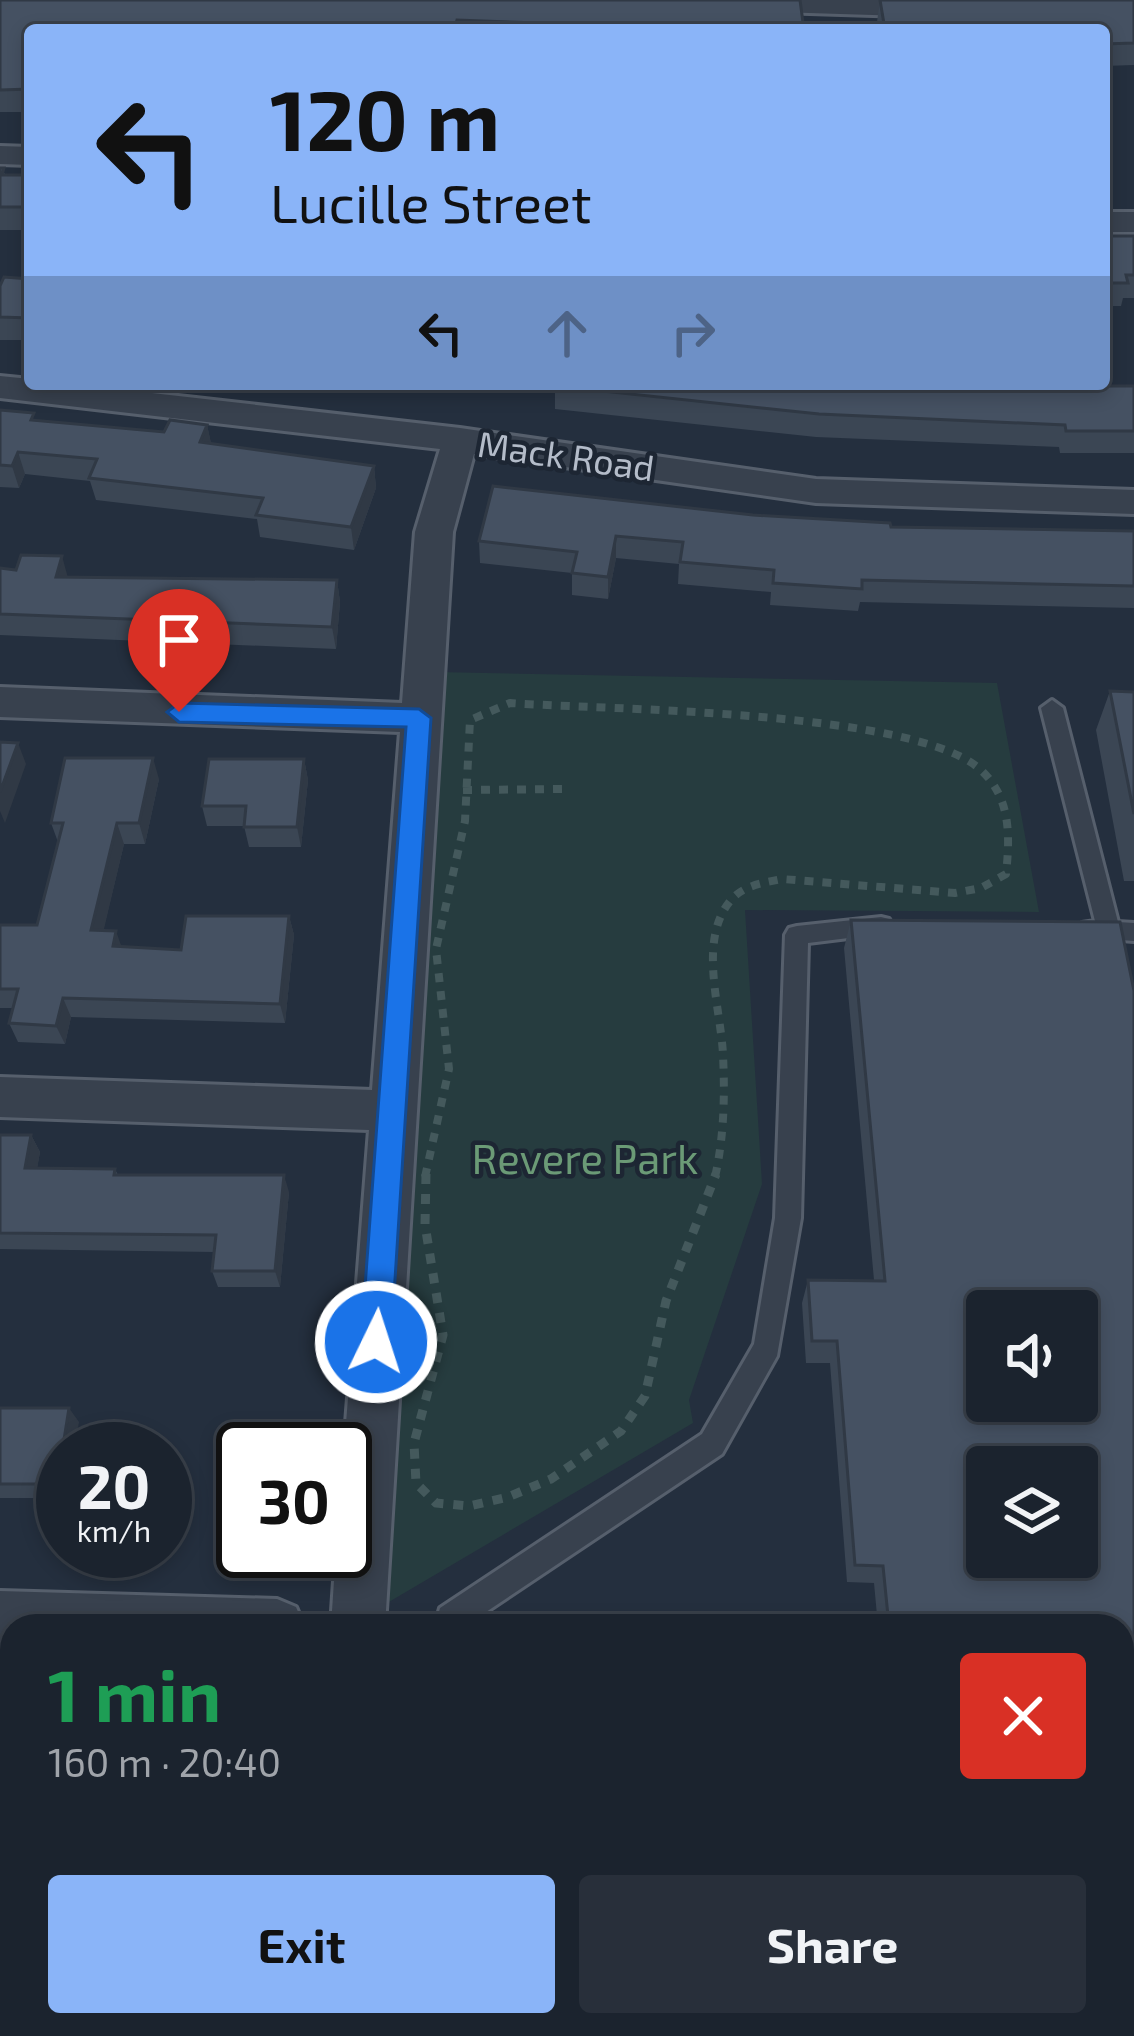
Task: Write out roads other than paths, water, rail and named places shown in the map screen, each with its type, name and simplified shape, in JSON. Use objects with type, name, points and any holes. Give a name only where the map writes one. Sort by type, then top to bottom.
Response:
[{"type":"street","points":[[646,0],[967,8]]},
{"type":"street","name":"Mack Road","points":[[26,390],[460,440],[816,491],[1134,502]]},
{"type":"street","points":[[359,1614],[434,532],[460,440]]},
{"type":"street","points":[[0,702],[132,712],[419,718]]},
{"type":"street","points":[[0,1097],[391,1111]]},
{"type":"lane","points":[[1052,708],[1121,931],[1061,929]]},
{"type":"lane","points":[[456,1614],[712,1444],[767,1347],[788,1218],[795,1113],[796,935],[919,926]]},
{"type":"park label","name":"Revere Park","points":[[585,1159]]}]
